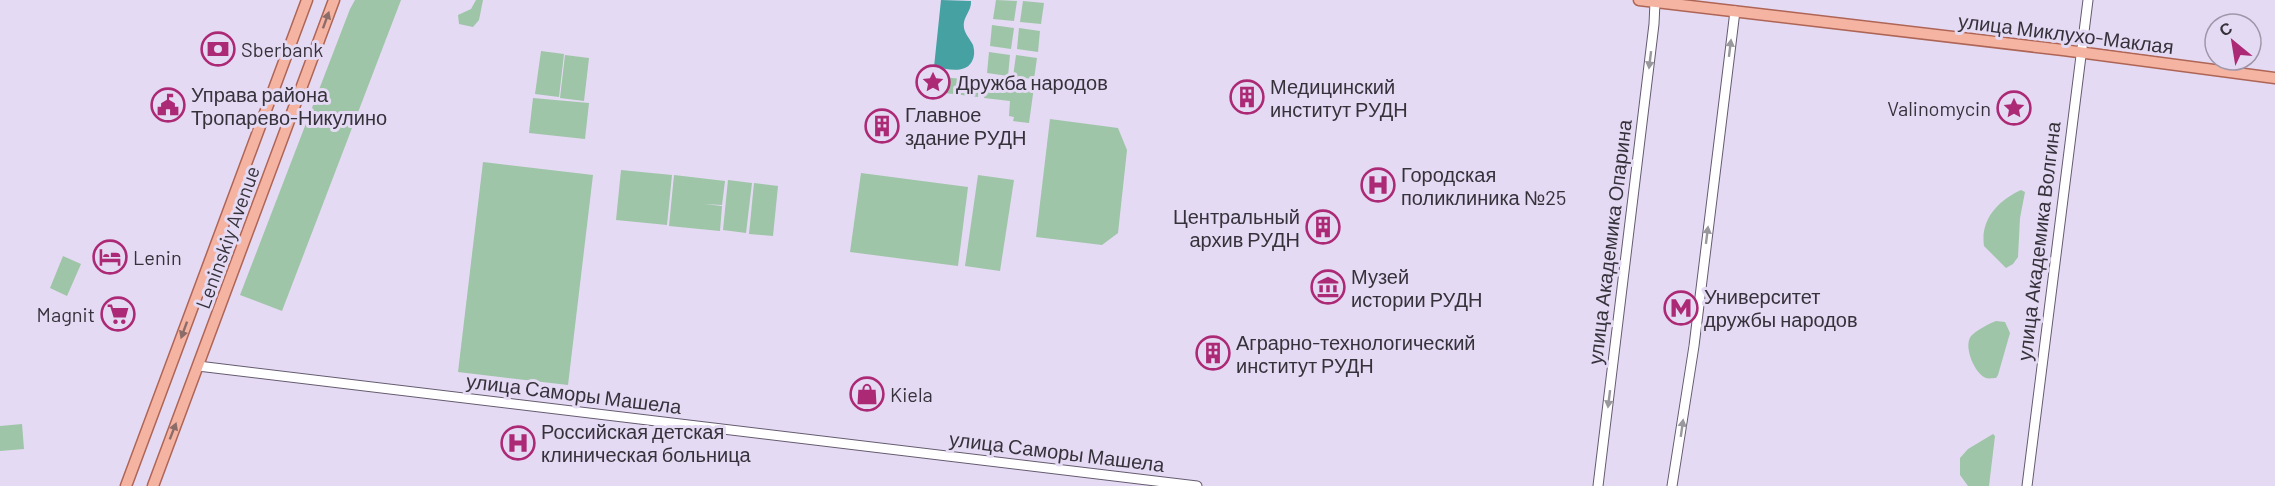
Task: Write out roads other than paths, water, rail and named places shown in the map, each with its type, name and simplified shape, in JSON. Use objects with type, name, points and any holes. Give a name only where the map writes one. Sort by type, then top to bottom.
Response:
[{"type":"main road","name":"Leninskiy Avenue","points":[[126,486],[307,0]]},
{"type":"main road","name":"Leninskiy Avenue","points":[[153,486],[334,0]]},
{"type":"main road","name":"улица Миклухо-Маклая","points":[[1639,0],[2275,78]]},
{"type":"street","name":"улица Академика Волгина","points":[[2027,486],[2088,0]]},
{"type":"street","name":"улица Академика Опарина","points":[[1598,486],[1655,2]]},
{"type":"street","points":[[1672,486],[1694,346],[1735,11]]},
{"type":"street","name":"улица Саморы Машела","points":[[198,366],[1197,486]]},
{"type":"place","name":"Sberbank","points":[[218,49]]},
{"type":"place","name":"Дружба народов","points":[[933,82]]},
{"type":"place","name":"Медицинский институт РУДН","points":[[1247,97]]},
{"type":"place","name":"Управа района Тропарево-Никулино","points":[[168,105]]},
{"type":"place","name":"Valinomycin","points":[[2014,108]]},
{"type":"place","name":"Главное здание РУДН","points":[[882,126]]},
{"type":"place","name":"Городская поликлиника №25","points":[[1378,185]]},
{"type":"place","name":"Центральный архив РУДН","points":[[1323,227]]},
{"type":"place","name":"Lenin","points":[[110,257]]},
{"type":"place","name":"Музей истории РУДН","points":[[1328,287]]},
{"type":"place","name":"Университет дружбы народов","points":[[1681,308]]},
{"type":"place","name":"Magnit","points":[[118,314]]},
{"type":"place","name":"Аграрно-технологический институт РУДН","points":[[1213,353]]},
{"type":"place","name":"Kiela","points":[[867,394]]},
{"type":"place","name":"Российская детская клиническая больница","points":[[518,443]]}]
